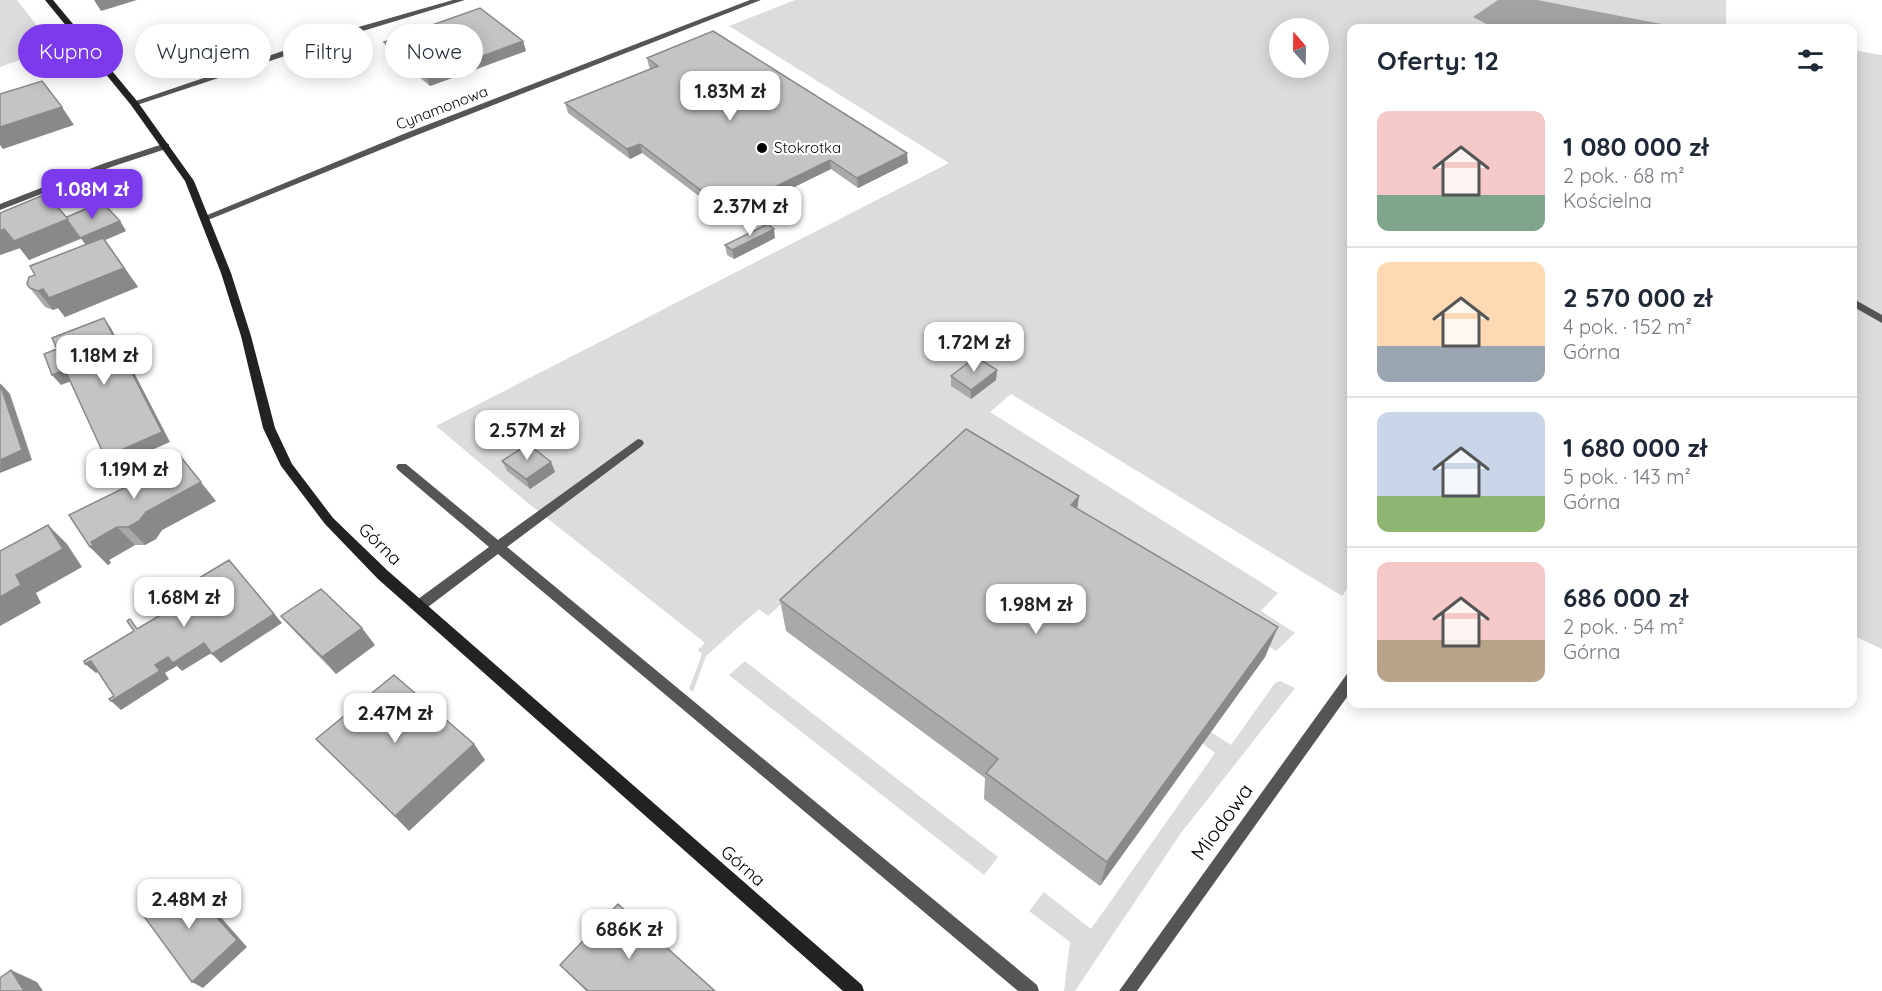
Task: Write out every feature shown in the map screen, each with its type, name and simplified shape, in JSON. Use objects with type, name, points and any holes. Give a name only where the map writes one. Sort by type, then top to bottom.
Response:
[{"type":"street","name":"Górna","points":[[49,0],[134,103],[189,180],[206,218],[246,336],[269,428],[287,466],[328,521],[383,575],[856,991]]},
{"type":"street","points":[[134,103],[330,38],[461,0]]},
{"type":"street","name":"Cynamonowa","points":[[206,218],[409,135],[757,0]]},
{"type":"street","points":[[0,207],[108,165],[165,146]]},
{"type":"street","points":[[1857,304],[1882,320]]},
{"type":"street","points":[[419,606],[638,443]]},
{"type":"street","points":[[402,467],[1031,991]]},
{"type":"street","name":"Miodowa","points":[[1126,991],[1347,685]]},
{"type":"shaded area","points":[[0,0],[17,0],[36,24],[18,24],[18,61],[0,67]]},
{"type":"shaded area","points":[[795,0],[1726,0],[1726,24],[1347,24],[1347,590],[1342,596],[1011,394],[990,412],[1278,593],[1261,611],[1295,633],[1276,651],[949,452],[768,616],[759,609],[706,656],[693,692],[689,689],[702,654],[698,650],[705,643],[528,503],[436,426],[949,163],[729,26]]},
{"type":"shaded area","points":[[1498,0],[1537,0],[1661,24],[1486,24],[1473,17]]},
{"type":"shaded area","points":[[1857,51],[1882,55],[1882,649],[1857,637]]},
{"type":"shaded area","points":[[745,661],[998,857],[984,875],[729,675]]},
{"type":"shaded area","points":[[1280,681],[1295,688],[1181,833],[1075,991],[1064,991],[1070,942],[1029,911],[1044,892],[1091,929],[1215,753],[1202,743],[1211,732],[1231,745],[1275,683]]},
{"type":"building","points":[[480,8],[523,41],[483,56],[483,24],[435,24]]},
{"type":"building","points":[[713,31],[907,153],[857,178],[830,160],[727,210],[640,144],[627,149],[565,103],[658,66],[647,58]]},
{"type":"building","points":[[42,81],[62,107],[0,127],[0,94]]},
{"type":"building","points":[[46,194],[68,219],[14,241],[4,229],[0,231],[0,213]]},
{"type":"building","points":[[102,202],[120,221],[80,238],[67,217]]},
{"type":"building","points":[[768,224],[774,229],[732,250],[725,245]]},
{"type":"building","points":[[103,238],[124,268],[49,298],[43,289],[38,291],[27,284],[29,277],[35,275],[30,266]]},
{"type":"building","points":[[104,318],[162,432],[105,457],[65,370],[52,375],[44,354],[57,349],[52,338]]},
{"type":"building","points":[[976,357],[997,370],[971,390],[951,376]]},
{"type":"building","points":[[0,384],[22,450],[0,460]]},
{"type":"building","points":[[966,429],[1079,496],[1071,505],[1278,627],[1107,862],[986,773],[998,759],[780,600]]},
{"type":"building","points":[[528,444],[551,462],[526,479],[502,461]]},
{"type":"building","points":[[180,456],[201,482],[146,512],[139,521],[128,527],[117,527],[91,542],[93,545],[90,547],[69,515],[124,488],[122,487]]},
{"type":"building","points":[[48,525],[63,549],[16,575],[21,585],[0,597],[0,551]]},
{"type":"building","points":[[229,560],[274,614],[212,654],[204,643],[173,663],[168,657],[155,665],[160,671],[111,701],[109,699],[114,696],[91,661],[85,664],[84,661],[134,631],[127,621],[130,619],[137,629],[176,606],[169,596]]},
{"type":"building","points":[[321,589],[362,628],[322,657],[281,616]]},
{"type":"building","points":[[394,675],[474,744],[395,816],[316,739]]},
{"type":"building","points":[[184,881],[237,940],[192,982],[143,915]]},
{"type":"building","points":[[618,904],[715,991],[588,991],[560,965]]},
{"type":"building","points":[[11,970],[24,991],[0,991],[0,978]]},
{"type":"place","name":"Stokrotka","points":[[762,148]]}]
